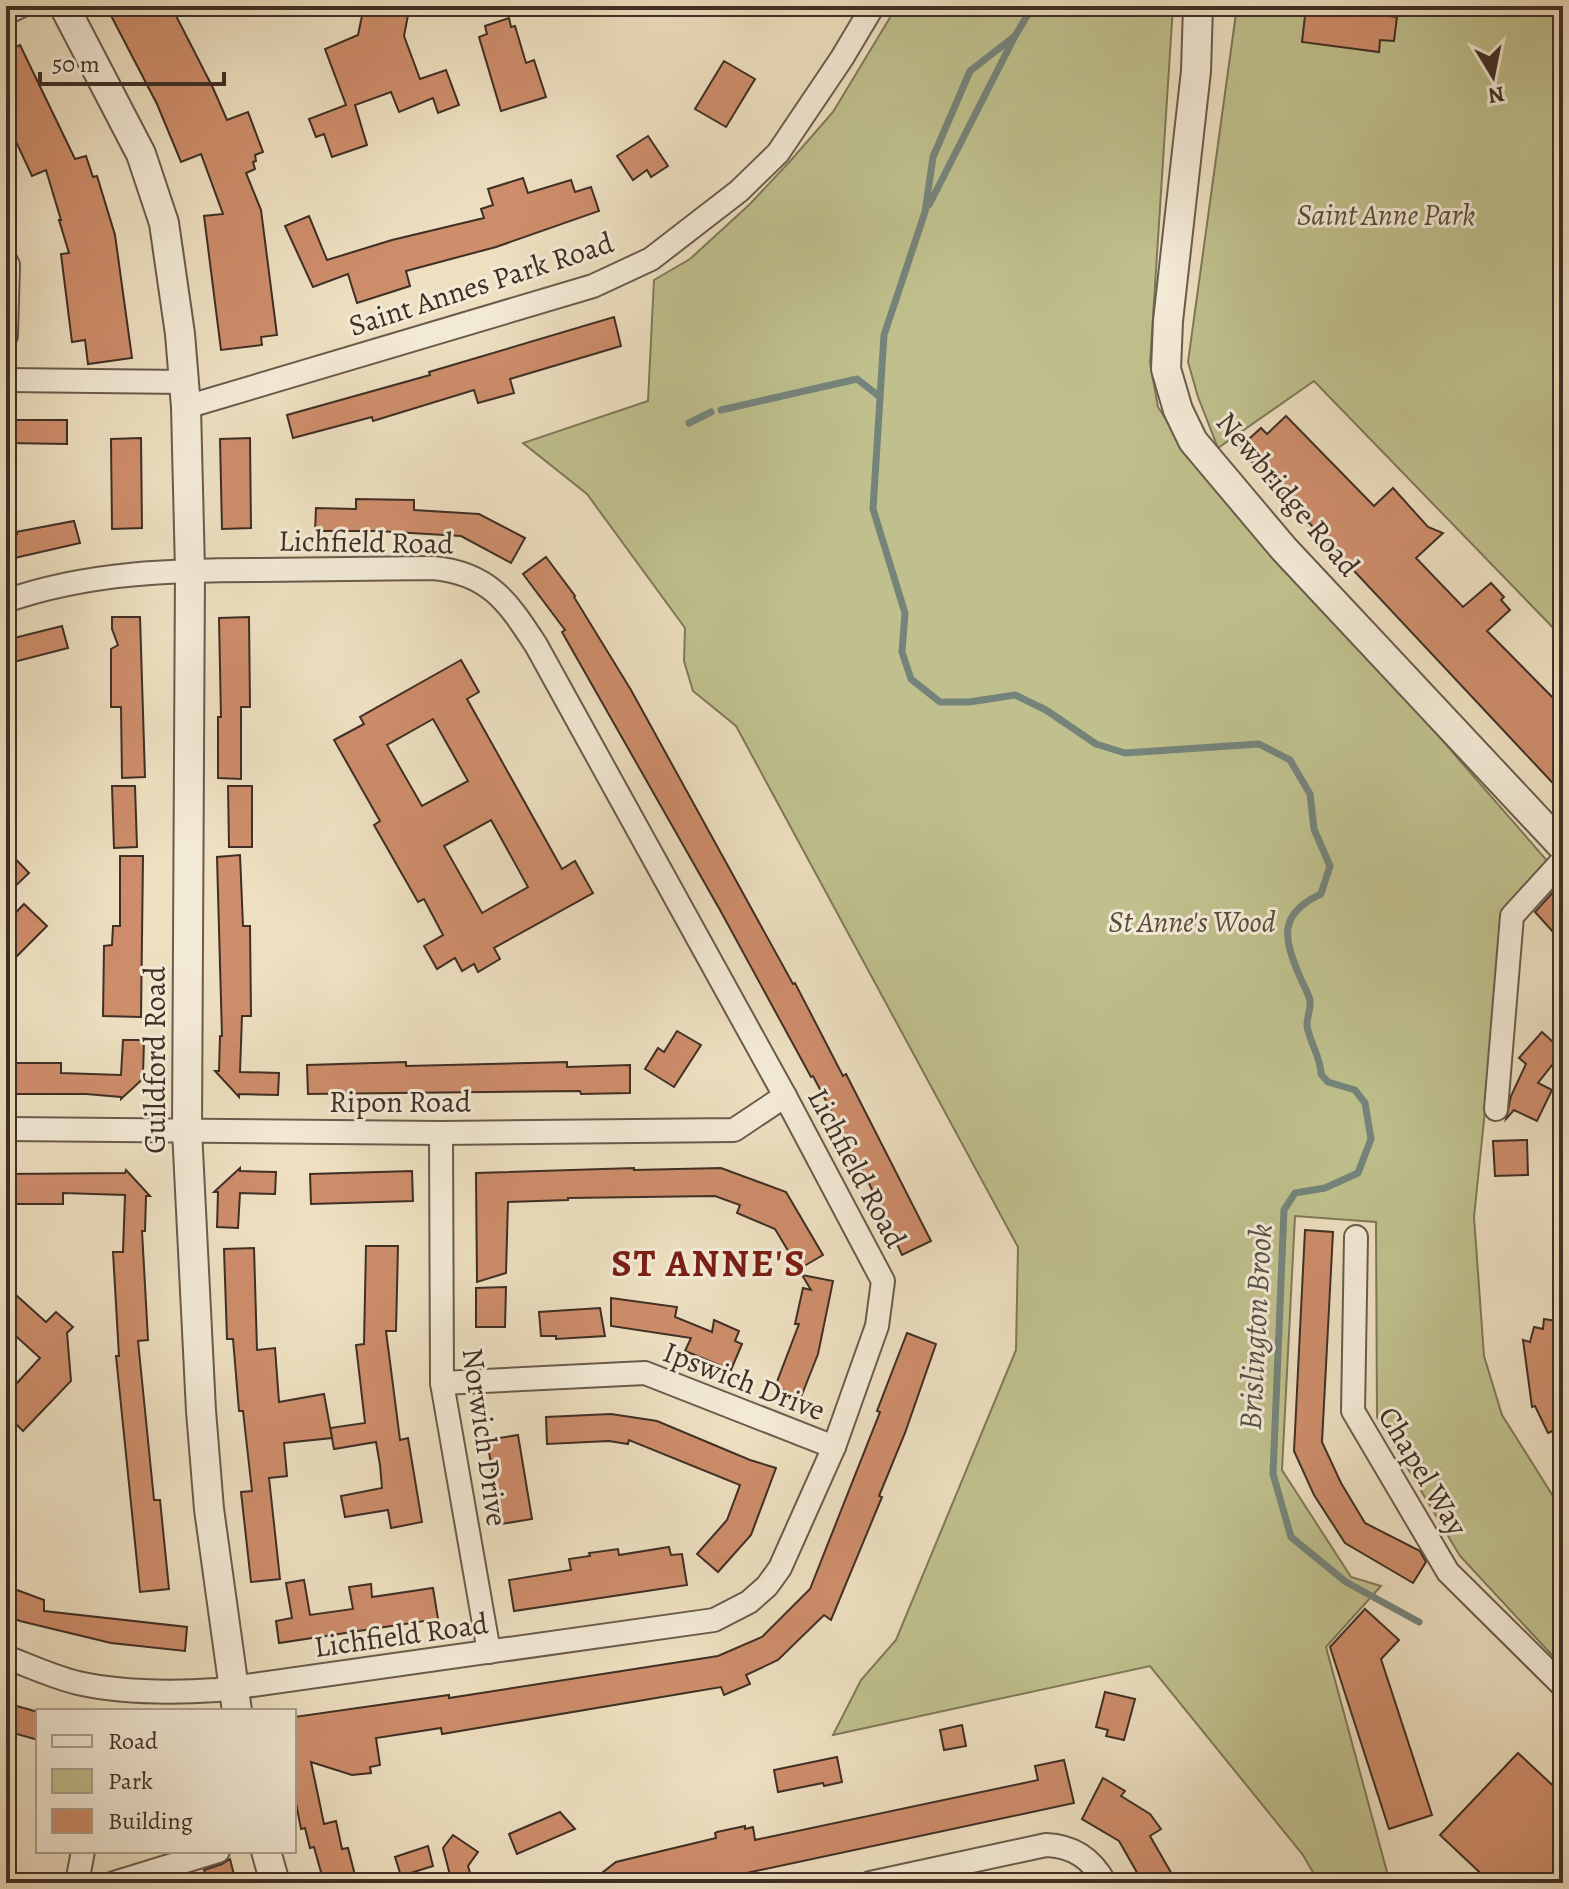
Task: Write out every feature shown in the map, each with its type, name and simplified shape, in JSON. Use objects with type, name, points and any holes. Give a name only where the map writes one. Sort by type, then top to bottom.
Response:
[{"type":"street","points":[[6,13],[21,6]]},
{"type":"street","name":"Guildford Road","points":[[64,6],[141,154],[162,215],[185,394],[190,570],[187,1130],[209,1509],[234,1699]]},
{"type":"street","name":"Saint Annes Park Road","points":[[6,380],[185,394],[593,286],[651,259],[739,191],[778,153],[873,6]]},
{"type":"street","name":"Newbridge Road","points":[[1198,6],[1196,71],[1168,321],[1166,369],[1178,410],[1193,441],[1284,549],[1563,847]]},
{"type":"street","points":[[6,261],[6,336]]},
{"type":"street","name":"Lichfield Road","points":[[6,601],[52,587],[118,576],[190,570],[433,568],[469,575],[501,596],[510,604],[536,645],[785,1096],[883,1281],[877,1326],[834,1447],[780,1568],[767,1586],[740,1609],[714,1620],[489,1652],[234,1699],[123,1690],[79,1683],[6,1657]]},
{"type":"street","points":[[1496,1109],[1512,916],[1563,860]]},
{"type":"street","name":"Ripon Road","points":[[6,1129],[441,1133],[734,1130],[785,1096]]},
{"type":"street","name":"Norwich Drive","points":[[441,1133],[442,1383],[489,1652]]},
{"type":"street","name":"Chapel Way","points":[[1356,1237],[1353,1411],[1448,1572],[1563,1686]]},
{"type":"street","name":"Ipswich Drive","points":[[442,1383],[645,1373],[834,1447]]},
{"type":"street","points":[[870,1883],[1046,1845],[1057,1845],[1079,1854],[1097,1868],[1105,1883]]},
{"type":"street","points":[[77,1883],[83,1853]]},
{"type":"street","points":[[114,1883],[212,1853]]},
{"type":"street","points":[[267,1853],[275,1883]]},
{"type":"green space","name":"St Anne's Wood","points":[[897,6],[1173,6],[1150,363],[1158,407],[1174,432],[1549,863],[1511,900],[1502,946],[1474,1217],[1484,1356],[1502,1415],[1563,1512],[1563,1667],[1460,1556],[1377,1417],[1376,1222],[1295,1216],[1282,1470],[1351,1577],[1381,1586],[1326,1647],[1390,1883],[1319,1883],[1303,1855],[1150,1666],[833,1735],[861,1680],[896,1640],[1016,1350],[1018,1247],[736,726],[693,691],[684,661],[685,628],[587,494],[523,443],[648,401],[654,280],[690,259],[750,204],[792,159],[833,112]]},
{"type":"green space","name":"Saint Anne Park","points":[[1237,6],[1563,6],[1563,638],[1314,381],[1218,448],[1188,362]]},
{"type":"building","points":[[106,6],[171,6],[227,120],[248,112],[263,152],[255,155],[255,169],[246,173],[261,210],[277,335],[261,337],[262,345],[221,350],[204,216],[223,214],[201,154],[181,162],[157,104]]},
{"type":"building","points":[[364,6],[409,10],[404,36],[420,79],[446,70],[459,105],[438,113],[433,98],[399,112],[391,92],[355,105],[367,145],[332,157],[324,134],[316,137],[309,119],[346,105],[325,49],[358,35]]},
{"type":"building","points":[[1306,7],[1397,17],[1394,41],[1380,40],[1379,52],[1302,42]]},
{"type":"building","points":[[509,18],[511,27],[515,26],[526,63],[534,60],[546,97],[501,111],[479,37],[487,34],[485,26]]},
{"type":"building","points":[[20,45],[75,159],[86,156],[93,177],[97,176],[115,235],[132,358],[88,364],[85,340],[72,342],[61,254],[69,253],[61,220],[46,170],[32,176],[6,120],[6,53]]},
{"type":"building","points":[[724,61],[755,79],[726,127],[695,109]]},
{"type":"building","points":[[648,136],[668,166],[651,177],[647,170],[633,180],[617,156]]},
{"type":"building","points":[[523,178],[528,193],[571,180],[575,192],[591,187],[599,211],[496,247],[406,271],[410,286],[357,303],[348,274],[313,287],[285,226],[309,216],[327,260],[392,240],[484,218],[481,209],[493,205],[488,189]]},
{"type":"building","points":[[614,317],[621,346],[510,379],[514,393],[478,403],[474,390],[373,421],[372,417],[293,438],[287,415],[430,375],[429,372]]},
{"type":"building","points":[[1286,416],[1374,506],[1393,488],[1428,527],[1443,533],[1416,558],[1463,607],[1491,583],[1504,597],[1501,600],[1510,610],[1487,631],[1563,708],[1563,794],[1239,448],[1261,428],[1267,434]]},
{"type":"building","points":[[6,420],[67,420],[67,444],[6,443]]},
{"type":"building","points":[[141,438],[142,528],[112,529],[111,439]]},
{"type":"building","points":[[250,438],[251,528],[222,529],[220,439]]},
{"type":"building","points":[[356,499],[414,500],[414,510],[479,514],[525,538],[511,563],[461,536],[315,531],[316,508],[356,509]]},
{"type":"building","points":[[74,521],[80,543],[6,560],[6,537],[16,532]]},
{"type":"building","points":[[546,557],[575,596],[631,690],[795,983],[843,1076],[846,1074],[931,1241],[902,1255],[867,1179],[813,1076],[562,632],[565,630],[523,574]]},
{"type":"building","points":[[112,617],[140,617],[145,777],[122,778],[121,707],[111,707],[111,649],[118,645],[112,629]]},
{"type":"building","points":[[249,617],[250,707],[241,707],[241,779],[218,778],[218,717],[221,717],[219,618]]},
{"type":"building","points":[[62,626],[68,648],[6,664],[6,640]]},
{"type":"building","points":[[461,660],[479,692],[467,699],[562,869],[575,861],[593,893],[494,948],[500,959],[478,972],[474,964],[462,971],[455,958],[437,969],[424,946],[443,935],[424,899],[418,902],[374,825],[380,821],[334,740],[364,724],[360,717]],"holes":[[[433,719],[468,781],[422,806],[387,745]],[[491,820],[528,887],[482,913],[444,846]]]},
{"type":"building","points":[[112,786],[135,786],[137,847],[114,848]]},
{"type":"building","points":[[228,786],[252,786],[252,847],[229,847]]},
{"type":"building","points":[[6,849],[29,873],[6,895]]},
{"type":"building","points":[[240,855],[243,926],[250,926],[251,1016],[242,1016],[240,1072],[279,1073],[278,1095],[239,1094],[239,1097],[215,1071],[219,1071],[222,1036],[217,857]]},
{"type":"building","points":[[120,856],[143,856],[141,1017],[103,1016],[104,946],[112,945],[113,926],[120,926]]},
{"type":"building","points":[[1555,890],[1563,899],[1563,943],[1535,912]]},
{"type":"building","points":[[24,904],[47,926],[6,967],[6,923]]},
{"type":"building","points":[[677,1031],[701,1045],[674,1087],[645,1069],[658,1048],[664,1052]]},
{"type":"building","points":[[1542,1032],[1563,1051],[1538,1083],[1552,1090],[1537,1121],[1514,1110],[1506,1119],[1511,1096],[1526,1064],[1519,1058]]},
{"type":"building","points":[[123,1040],[144,1040],[143,1075],[147,1075],[121,1099],[86,1094],[6,1094],[6,1063],[61,1063],[61,1073],[121,1075]]},
{"type":"building","points":[[406,1062],[406,1066],[567,1062],[567,1067],[630,1065],[630,1093],[308,1094],[307,1065]]},
{"type":"building","points":[[1527,1140],[1528,1175],[1495,1176],[1493,1141]]},
{"type":"building","points":[[240,1168],[240,1171],[276,1172],[275,1194],[240,1193],[238,1228],[217,1227],[218,1192],[214,1192]]},
{"type":"building","points":[[721,1168],[786,1192],[823,1255],[799,1269],[775,1229],[737,1213],[740,1205],[715,1196],[508,1202],[506,1273],[477,1282],[476,1173]]},
{"type":"building","points":[[126,1170],[150,1196],[146,1196],[145,1231],[142,1231],[148,1340],[138,1341],[154,1500],[160,1500],[169,1589],[140,1592],[116,1356],[119,1356],[113,1252],[123,1252],[125,1195],[63,1193],[63,1204],[6,1204],[6,1174],[125,1173]]},
{"type":"building","points":[[412,1171],[413,1201],[311,1204],[310,1174]]},
{"type":"building","points":[[1305,1230],[1333,1232],[1322,1442],[1341,1483],[1365,1523],[1420,1551],[1426,1562],[1413,1583],[1345,1543],[1314,1495],[1294,1451]]},
{"type":"building","points":[[366,1246],[398,1246],[396,1331],[386,1331],[400,1440],[408,1438],[422,1522],[391,1528],[388,1510],[345,1517],[341,1496],[382,1488],[380,1465],[376,1442],[334,1449],[330,1428],[365,1423],[356,1345],[364,1344]]},
{"type":"building","points":[[254,1248],[257,1350],[275,1348],[279,1402],[324,1394],[332,1438],[284,1443],[287,1476],[269,1478],[280,1579],[251,1582],[241,1492],[252,1491],[243,1411],[239,1411],[233,1339],[227,1339],[224,1249]]},
{"type":"building","points":[[802,1275],[833,1281],[818,1354],[801,1397],[775,1387],[799,1324],[795,1324],[803,1288],[811,1290]]},
{"type":"building","points":[[6,1286],[46,1322],[56,1312],[73,1327],[67,1333],[71,1381],[23,1431],[16,1424],[6,1434],[6,1395],[40,1358],[6,1327]]},
{"type":"building","points":[[506,1287],[505,1327],[476,1327],[476,1288]]},
{"type":"building","points":[[611,1298],[677,1307],[675,1317],[712,1332],[714,1320],[739,1331],[735,1341],[742,1344],[731,1370],[685,1351],[691,1338],[611,1326]]},
{"type":"building","points":[[600,1308],[605,1336],[556,1339],[556,1336],[541,1336],[539,1312]]},
{"type":"building","points":[[1544,1319],[1563,1322],[1563,1427],[1548,1433],[1535,1406],[1532,1407],[1523,1340],[1530,1342],[1534,1327],[1543,1329]]},
{"type":"building","points":[[907,1333],[936,1344],[879,1496],[882,1497],[831,1620],[824,1615],[778,1660],[746,1675],[750,1684],[724,1695],[721,1687],[442,1734],[441,1728],[376,1738],[380,1765],[370,1767],[371,1773],[352,1775],[311,1762],[324,1824],[336,1821],[342,1849],[348,1848],[357,1883],[324,1883],[314,1847],[310,1848],[305,1828],[301,1829],[296,1803],[296,1717],[449,1695],[449,1698],[718,1656],[762,1637],[810,1589],[880,1412],[877,1411]]},
{"type":"building","points":[[611,1414],[657,1421],[776,1468],[751,1535],[718,1572],[697,1554],[727,1520],[740,1485],[629,1440],[628,1444],[609,1441],[547,1444],[546,1417]]},
{"type":"building","points":[[518,1435],[532,1519],[501,1524],[487,1440]]},
{"type":"building","points":[[669,1547],[671,1555],[682,1554],[687,1585],[514,1611],[509,1580],[571,1570],[569,1559],[590,1556],[589,1553],[618,1549],[619,1555]]},
{"type":"building","points":[[304,1580],[310,1615],[353,1609],[349,1587],[371,1584],[372,1597],[433,1588],[438,1619],[279,1643],[276,1621],[292,1618],[286,1583]]},
{"type":"building","points":[[6,1586],[44,1600],[44,1611],[187,1627],[185,1651],[111,1643],[20,1621],[6,1615]]},
{"type":"building","points":[[1365,1609],[1399,1640],[1381,1659],[1432,1815],[1389,1829],[1330,1647]]},
{"type":"building","points":[[1105,1692],[1135,1699],[1124,1740],[1106,1736],[1108,1730],[1096,1727]]},
{"type":"building","points":[[6,1703],[36,1711],[36,1739],[6,1731]]},
{"type":"building","points":[[962,1725],[966,1746],[944,1750],[940,1730]]},
{"type":"building","points":[[1518,1753],[1563,1795],[1563,1877],[1557,1883],[1491,1883],[1440,1835]]},
{"type":"building","points":[[837,1757],[842,1782],[778,1792],[774,1770]]},
{"type":"building","points":[[1064,1760],[1074,1803],[700,1883],[589,1883],[616,1862],[716,1838],[717,1832],[753,1827],[755,1840],[1038,1780],[1035,1766]]},
{"type":"building","points":[[1103,1778],[1125,1791],[1121,1796],[1150,1814],[1161,1829],[1150,1836],[1177,1883],[1143,1883],[1119,1841],[1082,1819]]},
{"type":"building","points":[[560,1812],[575,1829],[517,1854],[509,1834]]},
{"type":"building","points":[[453,1835],[478,1852],[468,1866],[473,1883],[452,1883],[443,1848]]},
{"type":"building","points":[[428,1846],[433,1866],[401,1876],[395,1857]]},
{"type":"building","points":[[230,1859],[236,1883],[208,1883],[204,1870]]},
{"type":"waterway","name":"Brislington Brook","points":[[1033,6],[1015,36],[970,71],[933,157],[925,212],[884,335],[873,509],[905,613],[902,652],[911,679],[940,702],[969,702],[1015,695],[1046,710],[1096,744],[1125,753],[1259,744],[1290,760],[1310,794],[1314,829],[1330,866],[1321,894],[1297,910],[1291,919],[1288,928],[1290,950],[1310,1000],[1307,1025],[1321,1074],[1328,1082],[1355,1090],[1365,1103],[1371,1139],[1358,1173],[1325,1188],[1295,1193],[1284,1210],[1273,1474],[1291,1537],[1346,1582],[1419,1622]]},
{"type":"waterway","name":"Brislington Brook","points":[[929,205],[1014,38]]},
{"type":"waterway","points":[[721,410],[857,379],[880,397]]},
{"type":"waterway","points":[[689,423],[711,412]]},
{"type":"district","name":"ST ANNE'S","points":[[709,1263]]}]
